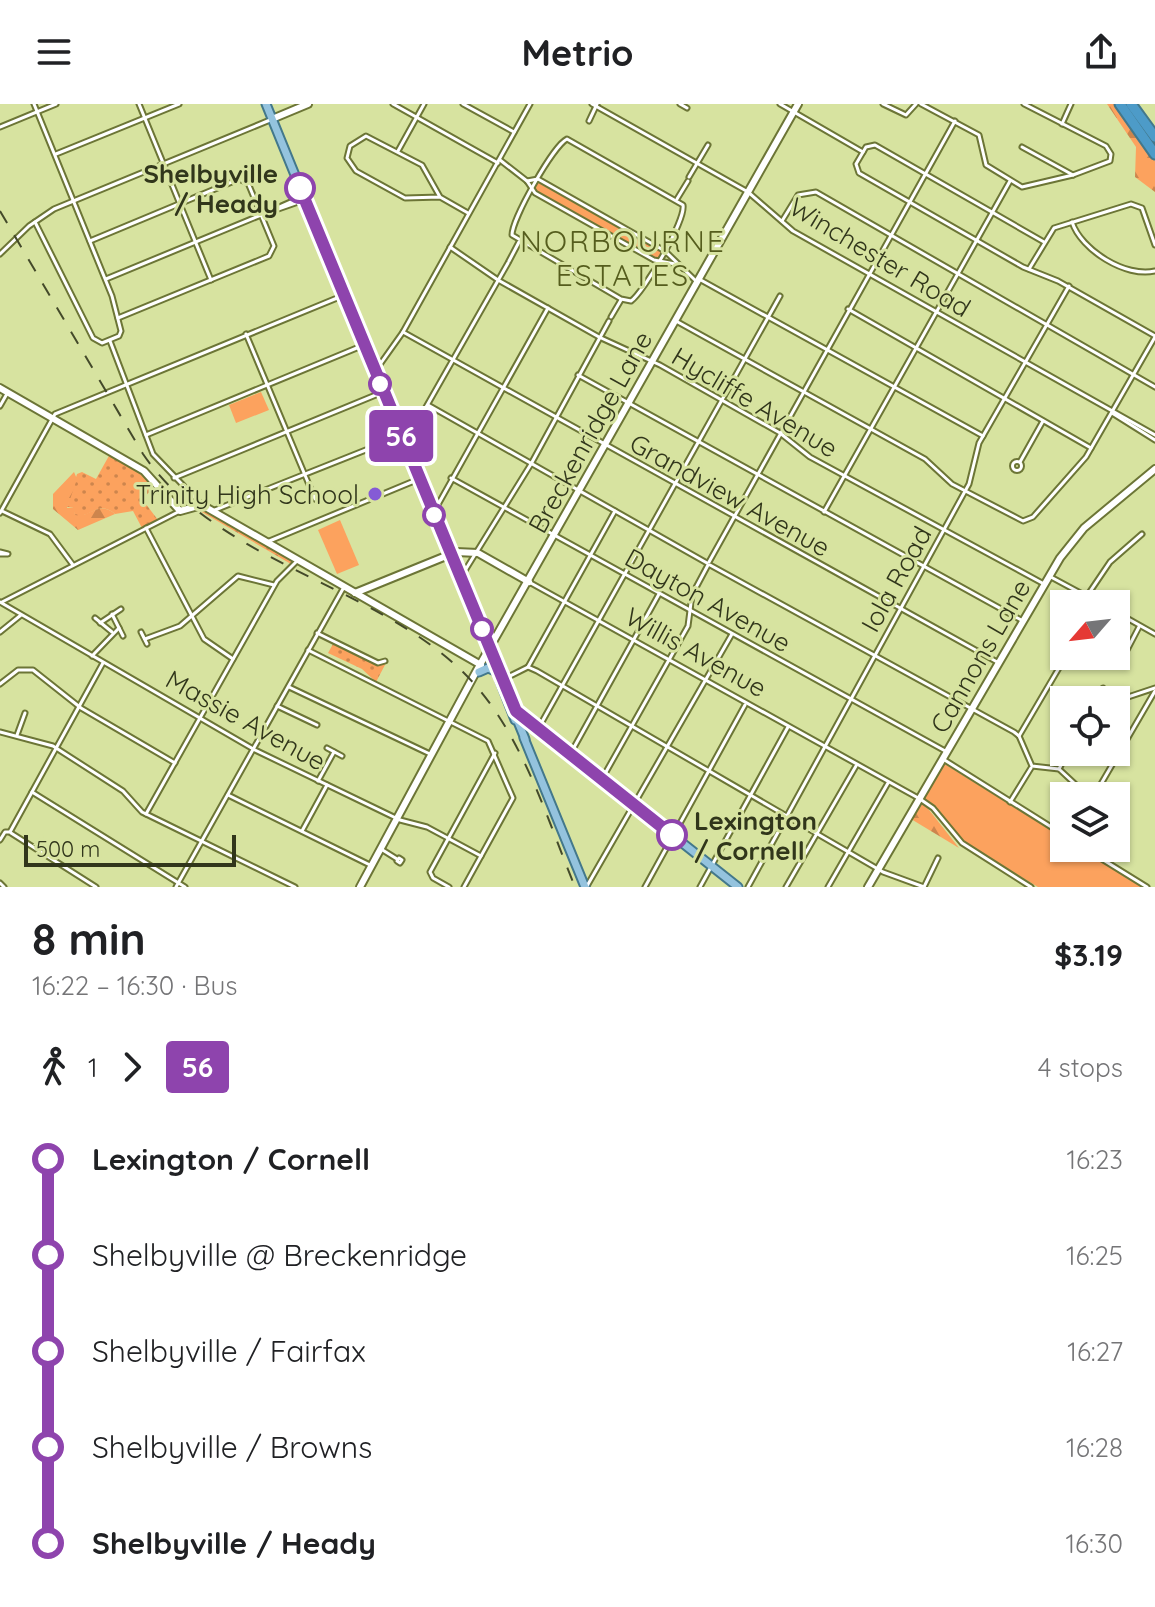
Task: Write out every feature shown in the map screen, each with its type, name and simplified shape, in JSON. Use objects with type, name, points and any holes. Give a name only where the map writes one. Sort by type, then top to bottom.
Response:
[{"type":"highway","points":[[1120,104],[1155,154]]},
{"type":"highway","points":[[1131,104],[1155,137]]},
{"type":"main road","points":[[266,104],[461,577],[495,671],[525,727],[525,739]]},
{"type":"main road","points":[[272,119],[308,104]]},
{"type":"main road","name":"Breckenridge Lane","points":[[360,887],[479,668],[798,104]]},
{"type":"main road","points":[[0,388],[152,477],[180,511],[202,505],[463,655],[479,668],[495,671]]},
{"type":"main road","points":[[61,411],[63,423]]},
{"type":"main road","name":"Cannons Lane","points":[[868,887],[1049,576],[1084,528],[1155,469]]},
{"type":"main road","points":[[355,593],[450,555],[478,553]]},
{"type":"main road","name":"Willis Avenue","points":[[478,553],[529,582]]},
{"type":"main road","points":[[450,555],[453,570],[584,887]]},
{"type":"main road","points":[[517,713],[738,887]]},
{"type":"main road","points":[[525,727],[538,730]]},
{"type":"street","points":[[34,104],[105,279],[121,334],[102,343],[93,338],[35,222]]},
{"type":"street","points":[[0,127],[56,104]]},
{"type":"street","points":[[139,104],[211,280]]},
{"type":"street","points":[[55,155],[179,104]]},
{"type":"street","points":[[393,104],[527,181],[532,190],[659,262],[675,264]]},
{"type":"street","points":[[398,151],[424,104]]},
{"type":"street","points":[[463,104],[514,132]]},
{"type":"street","points":[[375,371],[403,332],[530,104]]},
{"type":"street","points":[[680,104],[687,108]]},
{"type":"street","points":[[780,104],[863,152]]},
{"type":"street","points":[[883,104],[906,115],[918,104],[979,135],[986,165],[1026,188],[1106,164],[1111,154],[1106,146],[1025,104]]},
{"type":"street","points":[[1062,124],[1071,104]]},
{"type":"street","points":[[589,121],[595,105]]},
{"type":"street","name":"Winchester Road","points":[[595,105],[748,192],[782,222],[868,273],[1155,437]]},
{"type":"street","points":[[0,254],[35,222],[73,200],[272,119]]},
{"type":"street","points":[[601,780],[688,626],[692,595],[733,518],[955,121]]},
{"type":"street","points":[[440,197],[404,198],[351,165],[348,149],[363,136],[398,151],[427,168],[440,197],[468,213]]},
{"type":"street","points":[[566,140],[573,140],[683,205],[684,214],[665,251],[633,300],[621,299],[513,237],[512,229],[538,179],[566,140]]},
{"type":"street","points":[[677,199],[708,145]]},
{"type":"street","points":[[676,321],[926,460],[949,482],[965,492],[1017,520],[1026,521],[1078,469],[1155,337],[1069,286],[1029,270],[909,202],[858,172],[856,164],[863,152],[873,145],[1044,242]]},
{"type":"street","points":[[1022,147],[1073,175]]},
{"type":"street","points":[[498,164],[507,169]]},
{"type":"street","points":[[1060,179],[1061,169]]},
{"type":"street","points":[[527,181],[538,179],[665,251],[675,264],[700,279],[983,436]]},
{"type":"street","points":[[90,241],[241,180],[248,183],[274,246],[273,253],[118,318]]},
{"type":"street","points":[[824,512],[1010,181]]},
{"type":"street","points":[[421,198],[433,184]]},
{"type":"street","points":[[782,222],[796,197],[810,191],[1155,387]]},
{"type":"street","points":[[105,279],[304,197]]},
{"type":"street","points":[[1029,270],[1054,228],[1130,204],[1138,205],[1155,245]]},
{"type":"street","points":[[1072,222],[1078,238],[1088,247],[1133,272],[1155,271]]},
{"type":"street","points":[[405,445],[519,242]]},
{"type":"street","name":"Hycliffe Avenue","points":[[450,247],[498,280],[599,337],[722,400],[780,433],[806,454],[1044,584]]},
{"type":"street","points":[[690,273],[700,279]]},
{"type":"street","name":"Iola Road","points":[[748,887],[965,492],[983,436],[1069,286]]},
{"type":"street","points":[[73,565],[50,534],[1,512],[52,417],[127,382],[343,295]]},
{"type":"street","points":[[538,730],[780,296]]},
{"type":"street","points":[[461,577],[531,464],[621,299]]},
{"type":"street","points":[[433,514],[548,308]]},
{"type":"street","points":[[848,309],[1091,448]]},
{"type":"street","name":"Grandview Avenue","points":[[403,332],[999,663]]},
{"type":"street","points":[[246,334],[315,499]]},
{"type":"street","points":[[110,340],[153,454],[202,505]]},
{"type":"street","points":[[146,435],[364,345]]},
{"type":"street","points":[[578,375],[1023,621]]},
{"type":"street","points":[[0,406],[8,392]]},
{"type":"street","points":[[174,478],[383,392]]},
{"type":"street","points":[[428,405],[709,564],[973,708],[1019,736],[1032,766]]},
{"type":"street","points":[[1020,462],[1043,421]]},
{"type":"street","points":[[212,511],[401,436]]},
{"type":"street","name":"Dayton Avenue","points":[[451,478],[947,752]]},
{"type":"street","points":[[265,543],[419,479]]},
{"type":"street","points":[[219,516],[222,508]]},
{"type":"street","points":[[1,603],[180,511]]},
{"type":"street","points":[[501,680],[528,667],[615,511]]},
{"type":"street","points":[[146,528],[206,641],[233,659]]},
{"type":"street","points":[[1091,590],[1110,562],[1142,534]]},
{"type":"street","points":[[146,814],[274,585],[297,561]]},
{"type":"street","points":[[141,632],[146,641],[180,626],[239,575],[274,585]]},
{"type":"street","points":[[1049,576],[1076,590]]},
{"type":"street","name":"Willis Avenue","points":[[529,582],[920,799],[933,808],[957,839],[1031,887]]},
{"type":"street","points":[[177,885],[344,587]]},
{"type":"street","points":[[570,755],[659,594]]},
{"type":"street","name":"Massie Avenue","points":[[1,603],[254,749],[398,819],[427,827],[481,856]]},
{"type":"street","points":[[100,623],[121,609]]},
{"type":"street","points":[[111,614],[123,636]]},
{"type":"street","points":[[0,632],[21,615]]},
{"type":"street","points":[[95,618],[112,632]]},
{"type":"street","points":[[1130,620],[1155,634]]},
{"type":"street","points":[[1130,645],[1140,626]]},
{"type":"street","points":[[92,656],[119,628]]},
{"type":"street","points":[[317,633],[378,663],[385,661]]},
{"type":"street","points":[[584,887],[590,885],[732,634]]},
{"type":"street","points":[[308,650],[453,720],[490,742],[513,798],[464,887]]},
{"type":"street","points":[[10,832],[103,662]]},
{"type":"street","points":[[528,667],[879,869],[924,887],[938,858]]},
{"type":"street","points":[[0,684],[18,670],[31,670],[79,706],[175,763]]},
{"type":"street","points":[[1019,736],[1058,670]]},
{"type":"street","points":[[288,686],[433,756]]},
{"type":"street","points":[[1130,697],[1155,690]]},
{"type":"street","points":[[1102,782],[1155,690]]},
{"type":"street","points":[[645,887],[746,703]]},
{"type":"street","points":[[277,706],[317,725]]},
{"type":"street","points":[[17,736],[25,713]]},
{"type":"street","points":[[700,887],[788,727]]},
{"type":"street","points":[[0,732],[56,748],[123,791],[146,814],[295,887]]},
{"type":"street","points":[[327,748],[342,756]]},
{"type":"street","points":[[318,781],[334,752]]},
{"type":"street","points":[[449,887],[433,878],[430,872],[495,753]]},
{"type":"street","points":[[943,759],[1050,826]]},
{"type":"street","points":[[492,762],[499,762]]},
{"type":"street","points":[[786,887],[857,765]]},
{"type":"street","points":[[1032,766],[1059,769],[1073,782]]},
{"type":"street","points":[[1010,802],[1032,766]]},
{"type":"street","points":[[828,887],[888,782]]},
{"type":"street","points":[[302,832],[327,785]]},
{"type":"street","points":[[32,792],[177,885],[185,887]]},
{"type":"street","points":[[228,795],[372,866]]},
{"type":"street","points":[[0,840],[5,832],[10,832],[96,887]]},
{"type":"street","points":[[381,849],[397,859]]},
{"type":"street","points":[[1107,862],[1147,887]]},
{"type":"green space","points":[[1107,104],[1115,104],[1155,161],[1155,192],[1135,177],[1136,147]]},
{"type":"green space","points":[[537,182],[663,252],[660,260],[538,194],[534,188]]},
{"type":"green space","points":[[261,392],[269,410],[236,423],[229,405]]},
{"type":"green space","points":[[110,454],[157,485],[142,499],[158,520],[142,528],[133,511],[115,514],[99,509],[75,516],[73,507],[67,507],[77,474],[82,472],[96,479]]},
{"type":"green space","points":[[74,472],[77,479],[67,508],[74,507],[75,515],[99,509],[115,514],[78,530],[53,509],[53,494]]},
{"type":"green space","points":[[195,508],[205,510],[293,562],[291,564]]},
{"type":"green space","points":[[340,520],[359,565],[337,574],[318,530]]},
{"type":"green space","points":[[333,644],[377,665],[386,663],[376,682],[362,669],[328,653]]},
{"type":"green space","points":[[943,763],[1050,829],[1050,862],[1103,862],[1143,887],[1038,887],[959,839],[934,805],[923,798]]},
{"type":"green space","points":[[922,804],[926,806],[959,848],[911,819]]},
{"type":"railway","points":[[0,211],[143,454],[174,491],[211,521],[253,547],[385,616],[426,642],[463,672],[483,695],[501,719],[530,774],[575,887]]},
{"type":"bus line","name":"56","points":[[300,188],[516,711],[672,835]]},
{"type":"place","name":"Shelbyville / Heady","points":[[300,188]]},
{"type":"place","name":"Trinity High School","points":[[375,494]]},
{"type":"place","name":"Lexington / Cornell","points":[[672,835]]},
{"type":"district","name":"NORBOURNE ESTATES","points":[[623,258]]}]
